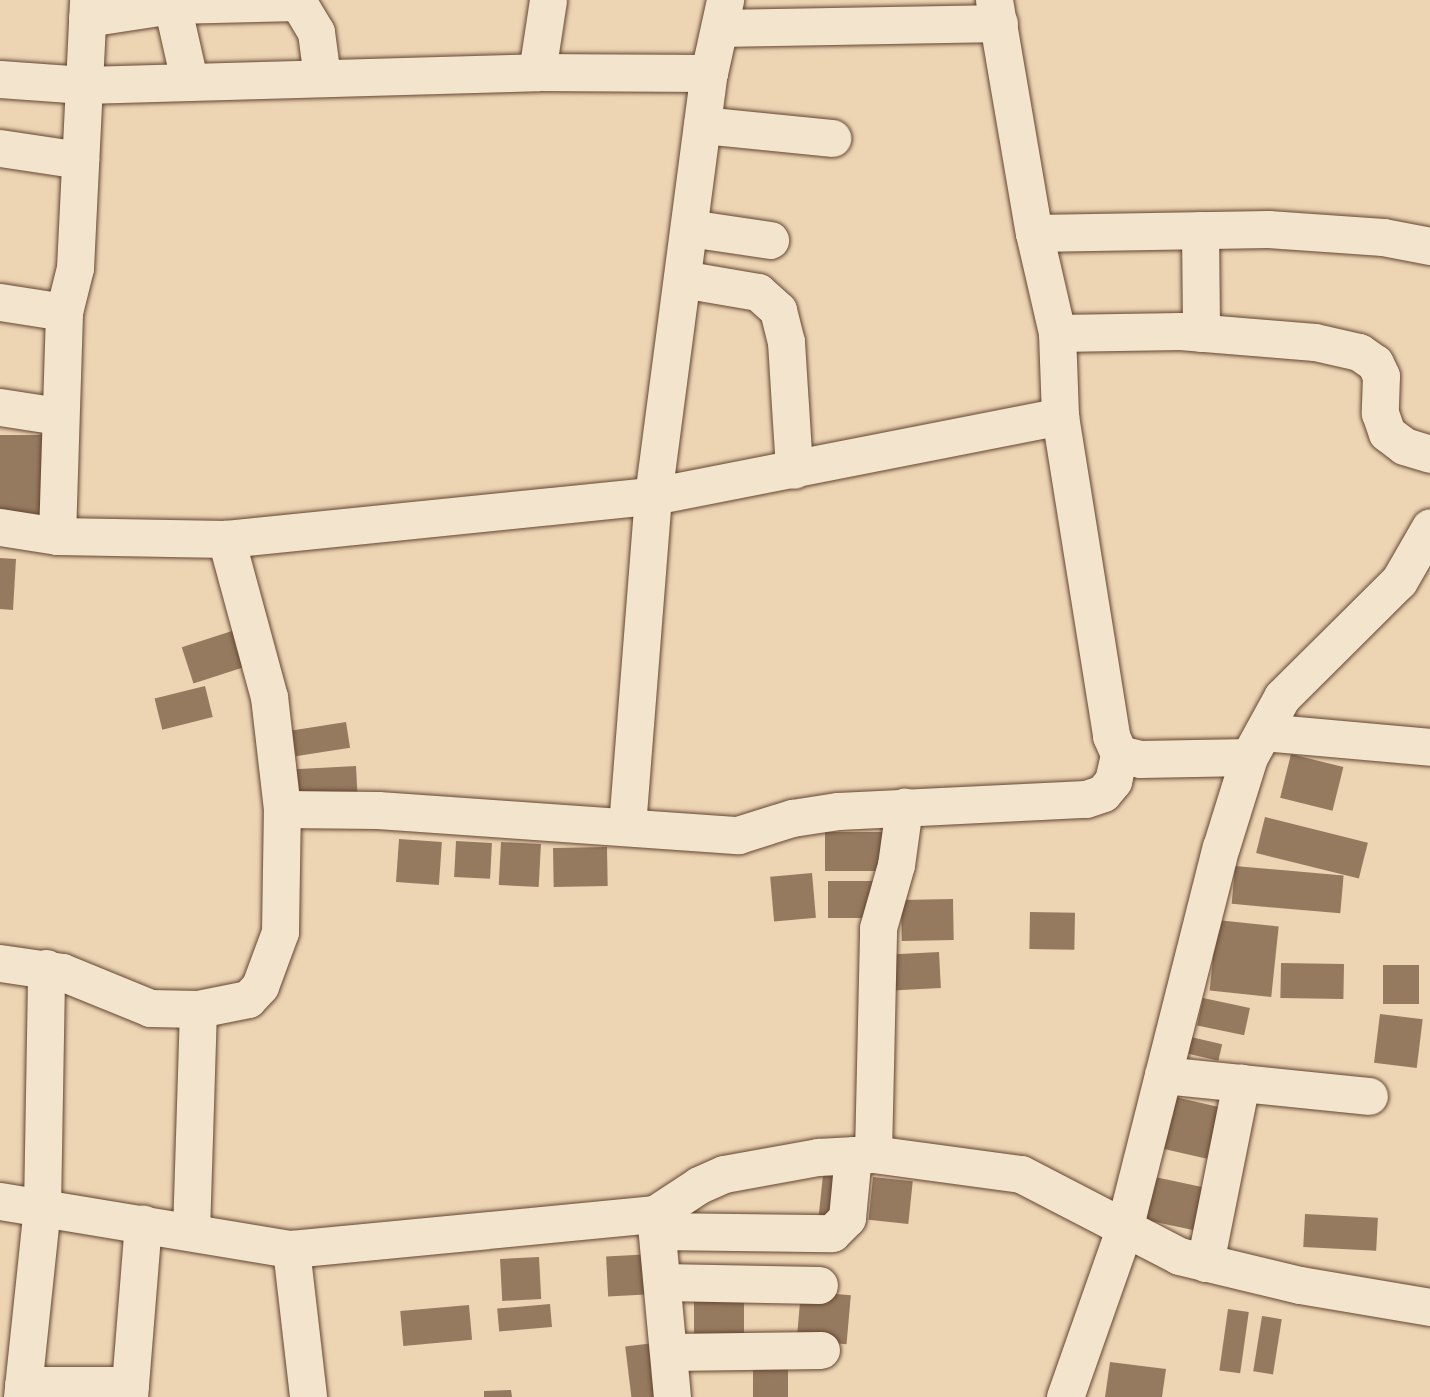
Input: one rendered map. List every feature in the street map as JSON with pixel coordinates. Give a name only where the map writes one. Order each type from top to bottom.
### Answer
[{"type":"street","points":[[537,72],[548,0]]},
{"type":"street","points":[[57,536],[58,416],[64,312],[75,268],[88,9],[172,3],[298,2],[316,32],[322,77]]},
{"type":"street","points":[[172,3],[189,80]]},
{"type":"street","points":[[282,809],[627,826],[738,835],[792,818],[904,807],[1086,799],[1103,793],[1113,781],[1119,754],[1111,736],[1060,416],[1057,333],[1034,233],[997,11],[723,14],[709,73],[653,496],[627,826]]},
{"type":"street","points":[[0,79],[83,85],[537,72],[709,73]]},
{"type":"street","points":[[702,125],[832,138]]},
{"type":"street","points":[[0,148],[80,160]]},
{"type":"street","points":[[689,228],[770,240]]},
{"type":"street","points":[[1200,230],[1201,333]]},
{"type":"street","points":[[1034,233],[1320,231],[1430,246]]},
{"type":"street","points":[[682,279],[758,292],[778,310],[786,342],[794,470]]},
{"type":"street","points":[[0,302],[64,312]]},
{"type":"street","points":[[1057,333],[1201,333],[1315,342],[1359,352],[1374,363],[1381,376],[1380,414],[1387,433],[1404,446],[1430,454]]},
{"type":"street","points":[[0,407],[58,416]]},
{"type":"street","points":[[0,527],[57,536],[226,538],[653,496],[1060,416]]},
{"type":"street","points":[[0,963],[46,968],[150,1008],[198,1009],[248,999],[272,964],[280,932],[282,809],[270,697],[226,538]]},
{"type":"street","points":[[1065,1397],[1124,1229],[1221,847],[1256,745],[1282,697],[1399,581],[1425,544]]},
{"type":"street","points":[[1119,754],[1140,759],[1256,745],[1430,747]]},
{"type":"street","points":[[0,1201],[291,1249],[656,1223],[832,1233],[847,1218],[863,1155],[878,928],[896,865],[904,807]]},
{"type":"street","points":[[46,968],[41,1208],[23,1391],[129,1391],[143,1224]]},
{"type":"street","points":[[191,1232],[198,1009]]},
{"type":"street","points":[[1163,1075],[1369,1096]]},
{"type":"street","points":[[1205,1263],[1241,1083]]},
{"type":"street","points":[[656,1223],[699,1185],[724,1174],[863,1155],[1021,1174],[1179,1255],[1300,1285],[1430,1307]]},
{"type":"street","points":[[656,1223],[672,1397]]},
{"type":"street","points":[[291,1249],[308,1397]]},
{"type":"street","points":[[662,1282],[819,1284]]},
{"type":"street","points":[[668,1352],[821,1350]]},
{"type":"building","points":[[0,435],[45,435],[45,525],[0,525]]},
{"type":"building","points":[[0,558],[16,559],[13,610],[0,609]]},
{"type":"building","points":[[235,630],[247,666],[193,683],[182,647]]},
{"type":"building","points":[[205,686],[213,717],[162,730],[155,699]]},
{"type":"building","points":[[346,722],[350,748],[296,756],[292,731]]},
{"type":"building","points":[[1291,754],[1343,767],[1333,811],[1280,798]]},
{"type":"building","points":[[356,766],[358,799],[296,802],[294,769]]},
{"type":"building","points":[[1265,817],[1368,843],[1359,879],[1256,853]]},
{"type":"building","points":[[825,832],[885,832],[885,871],[825,871]]},
{"type":"building","points":[[399,839],[442,842],[439,885],[396,882]]},
{"type":"building","points":[[456,841],[492,843],[490,879],[454,877]]},
{"type":"building","points":[[501,842],[541,844],[539,887],[499,885]]},
{"type":"building","points":[[607,847],[608,886],[554,887],[553,848]]},
{"type":"building","points":[[1235,866],[1344,875],[1340,913],[1232,904]]},
{"type":"building","points":[[812,873],[816,918],[774,921],[770,877]]},
{"type":"building","points":[[828,881],[873,881],[873,918],[828,918]]},
{"type":"building","points":[[953,899],[954,940],[902,941],[901,900]]},
{"type":"building","points":[[1030,912],[1075,913],[1074,950],[1029,949]]},
{"type":"building","points":[[1217,920],[1279,926],[1271,997],[1210,991]]},
{"type":"building","points":[[939,952],[941,988],[892,991],[890,955]]},
{"type":"building","points":[[1281,963],[1344,964],[1343,999],[1280,998]]},
{"type":"building","points":[[1383,965],[1419,965],[1419,1004],[1383,1004]]},
{"type":"building","points":[[1203,998],[1250,1008],[1244,1035],[1197,1025]]},
{"type":"building","points":[[1380,1014],[1423,1019],[1417,1068],[1374,1063]]},
{"type":"building","points":[[1191,1037],[1222,1044],[1218,1061],[1187,1054]]},
{"type":"building","points":[[1175,1097],[1219,1107],[1207,1159],[1163,1149]]},
{"type":"building","points":[[823,1175],[843,1177],[838,1222],[818,1220]]},
{"type":"building","points":[[873,1177],[913,1181],[908,1224],[869,1220]]},
{"type":"building","points":[[1155,1177],[1208,1188],[1199,1231],[1146,1220]]},
{"type":"building","points":[[1305,1214],[1378,1218],[1376,1251],[1303,1247]]},
{"type":"building","points":[[653,1254],[655,1294],[608,1296],[606,1256]]},
{"type":"building","points":[[539,1257],[541,1299],[502,1301],[500,1259]]},
{"type":"building","points":[[801,1291],[851,1295],[847,1344],[797,1340]]},
{"type":"building","points":[[694,1298],[744,1298],[744,1338],[694,1338]]},
{"type":"building","points":[[550,1304],[552,1327],[499,1332],[497,1309]]},
{"type":"building","points":[[469,1305],[472,1340],[403,1346],[400,1311]]},
{"type":"building","points":[[1228,1309],[1249,1312],[1240,1373],[1219,1370]]},
{"type":"building","points":[[1262,1316],[1282,1319],[1273,1374],[1253,1371]]},
{"type":"building","points":[[654,1343],[661,1397],[631,1397],[625,1347]]},
{"type":"building","points":[[753,1361],[788,1361],[788,1397],[753,1397]]},
{"type":"building","points":[[1110,1362],[1166,1369],[1162,1397],[1105,1397]]},
{"type":"building","points":[[511,1390],[512,1397],[484,1397],[484,1391]]}]
